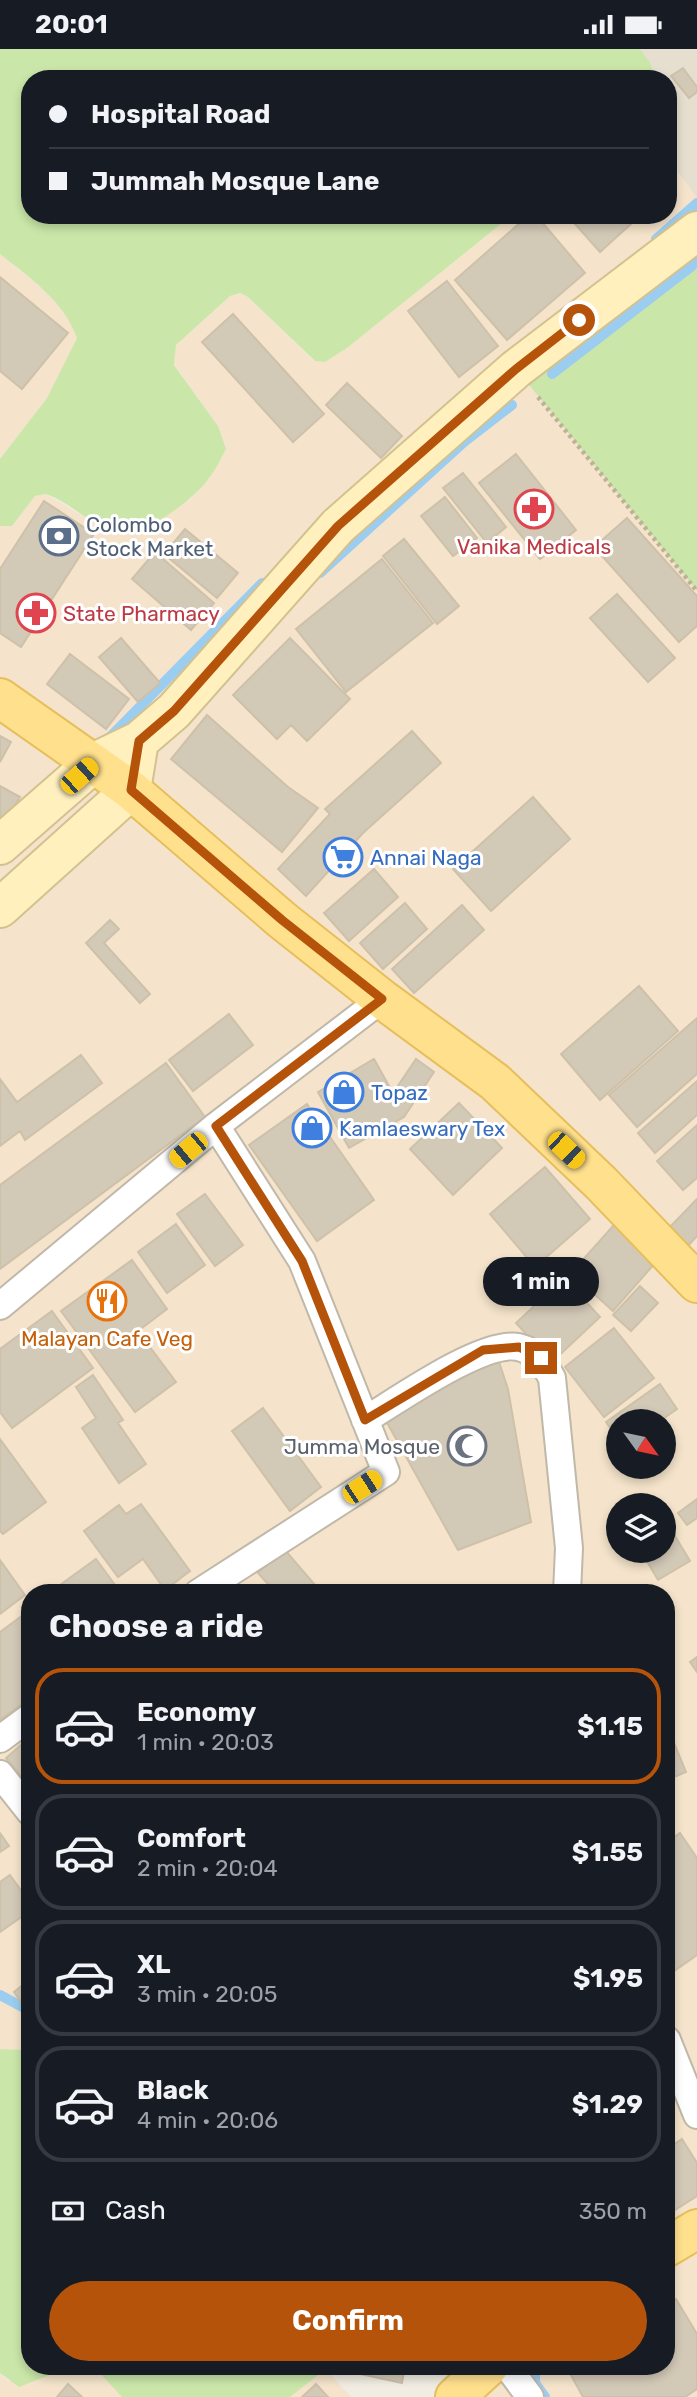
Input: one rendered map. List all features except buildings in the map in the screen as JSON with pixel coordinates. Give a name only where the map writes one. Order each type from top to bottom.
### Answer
[{"type":"main road","points":[[0,698],[95,762],[282,920],[382,999],[495,1082],[601,1183],[683,1265],[697,1283]]},
{"type":"main road","points":[[675,2242],[697,2229]]},
{"type":"main road","points":[[455,2397],[479,2375]]},
{"type":"street","points":[[0,845],[95,762],[139,741],[174,711],[338,526],[516,369],[692,235]]},
{"type":"street","points":[[0,908],[131,790],[139,741]]},
{"type":"street","points":[[0,1306],[216,1126],[382,999]]},
{"type":"street","points":[[212,1584],[386,1472],[302,1261],[216,1126]]},
{"type":"street","points":[[365,1420],[483,1350],[519,1347],[541,1358],[552,1378],[569,1548],[567,1584]]},
{"type":"street","points":[[0,1739],[21,1724]]},
{"type":"street","points":[[0,1774],[21,1801]]},
{"type":"street","points":[[675,2061],[697,2115]]},
{"type":"street","points":[[514,2375],[530,2397]]},
{"type":"path","points":[[516,369],[697,591]]},
{"type":"shaded area","points":[[640,49],[697,49],[697,198],[677,172],[677,70],[653,70]]},
{"type":"shaded area","points":[[677,172],[697,198],[697,231],[516,369],[697,591],[697,2397],[455,2397],[479,2375],[675,2375],[675,1584],[21,1584],[21,2050],[0,2049],[0,526],[12,526],[35,496],[46,494],[112,533],[146,527],[189,500],[210,478],[218,426],[174,364],[176,345],[230,296],[240,293],[248,297],[314,361],[325,362],[347,348],[501,224],[677,224]]},
{"type":"shaded area","points":[[0,254],[48,293],[70,320],[77,338],[47,398],[0,459]]},
{"type":"shaded area","points":[[0,2373],[8,2381],[41,2375],[101,2375],[122,2397],[0,2397]]},
{"type":"shaded area","points":[[318,2375],[331,2375],[351,2397],[290,2397]]},
{"type":"green space","points":[[0,49],[640,49],[653,70],[21,70],[21,224],[501,224],[347,348],[325,362],[315,361],[248,297],[240,293],[230,296],[176,345],[174,365],[218,426],[226,449],[203,486],[165,517],[136,531],[122,534],[111,532],[46,494],[35,496],[12,526],[0,526],[0,459],[47,398],[77,338],[55,301],[0,254]]},
{"type":"green space","points":[[697,231],[697,591],[516,369]]},
{"type":"green space","points":[[0,2049],[21,2050],[21,2375],[49,2375],[19,2387],[0,2373]]},
{"type":"green space","points":[[101,2375],[318,2375],[290,2397],[122,2397]]},
{"type":"waterway","points":[[677,221],[697,203]]},
{"type":"waterway","points":[[656,239],[673,224]]},
{"type":"waterway","points":[[552,374],[692,266],[697,254]]},
{"type":"waterway","points":[[320,573],[464,442],[512,405]]},
{"type":"waterway","points":[[108,739],[262,583]]},
{"type":"waterway","points":[[0,1995],[21,2006]]},
{"type":"waterway","points":[[535,2375],[535,2383],[545,2397]]},
{"type":"place","name":"Vanika Medicals","points":[[534,509]]},
{"type":"place","name":"Colombo Stock Market","points":[[59,536]]},
{"type":"place","name":"State Pharmacy","points":[[36,613]]},
{"type":"place","name":"Annai Naga","points":[[343,857]]},
{"type":"place","name":"Topaz","points":[[344,1092]]},
{"type":"place","name":"Kamlaeswary Tex","points":[[312,1128]]},
{"type":"place","name":"Malayan Cafe Veg","points":[[107,1301]]},
{"type":"place","name":"Jumma Mosque","points":[[467,1446]]},
{"type":"route","points":[[541,1358],[519,1347],[483,1350],[365,1420],[302,1261],[216,1126],[382,999],[282,920],[131,790],[139,741],[174,711],[338,526],[516,369],[579,320]]}]
